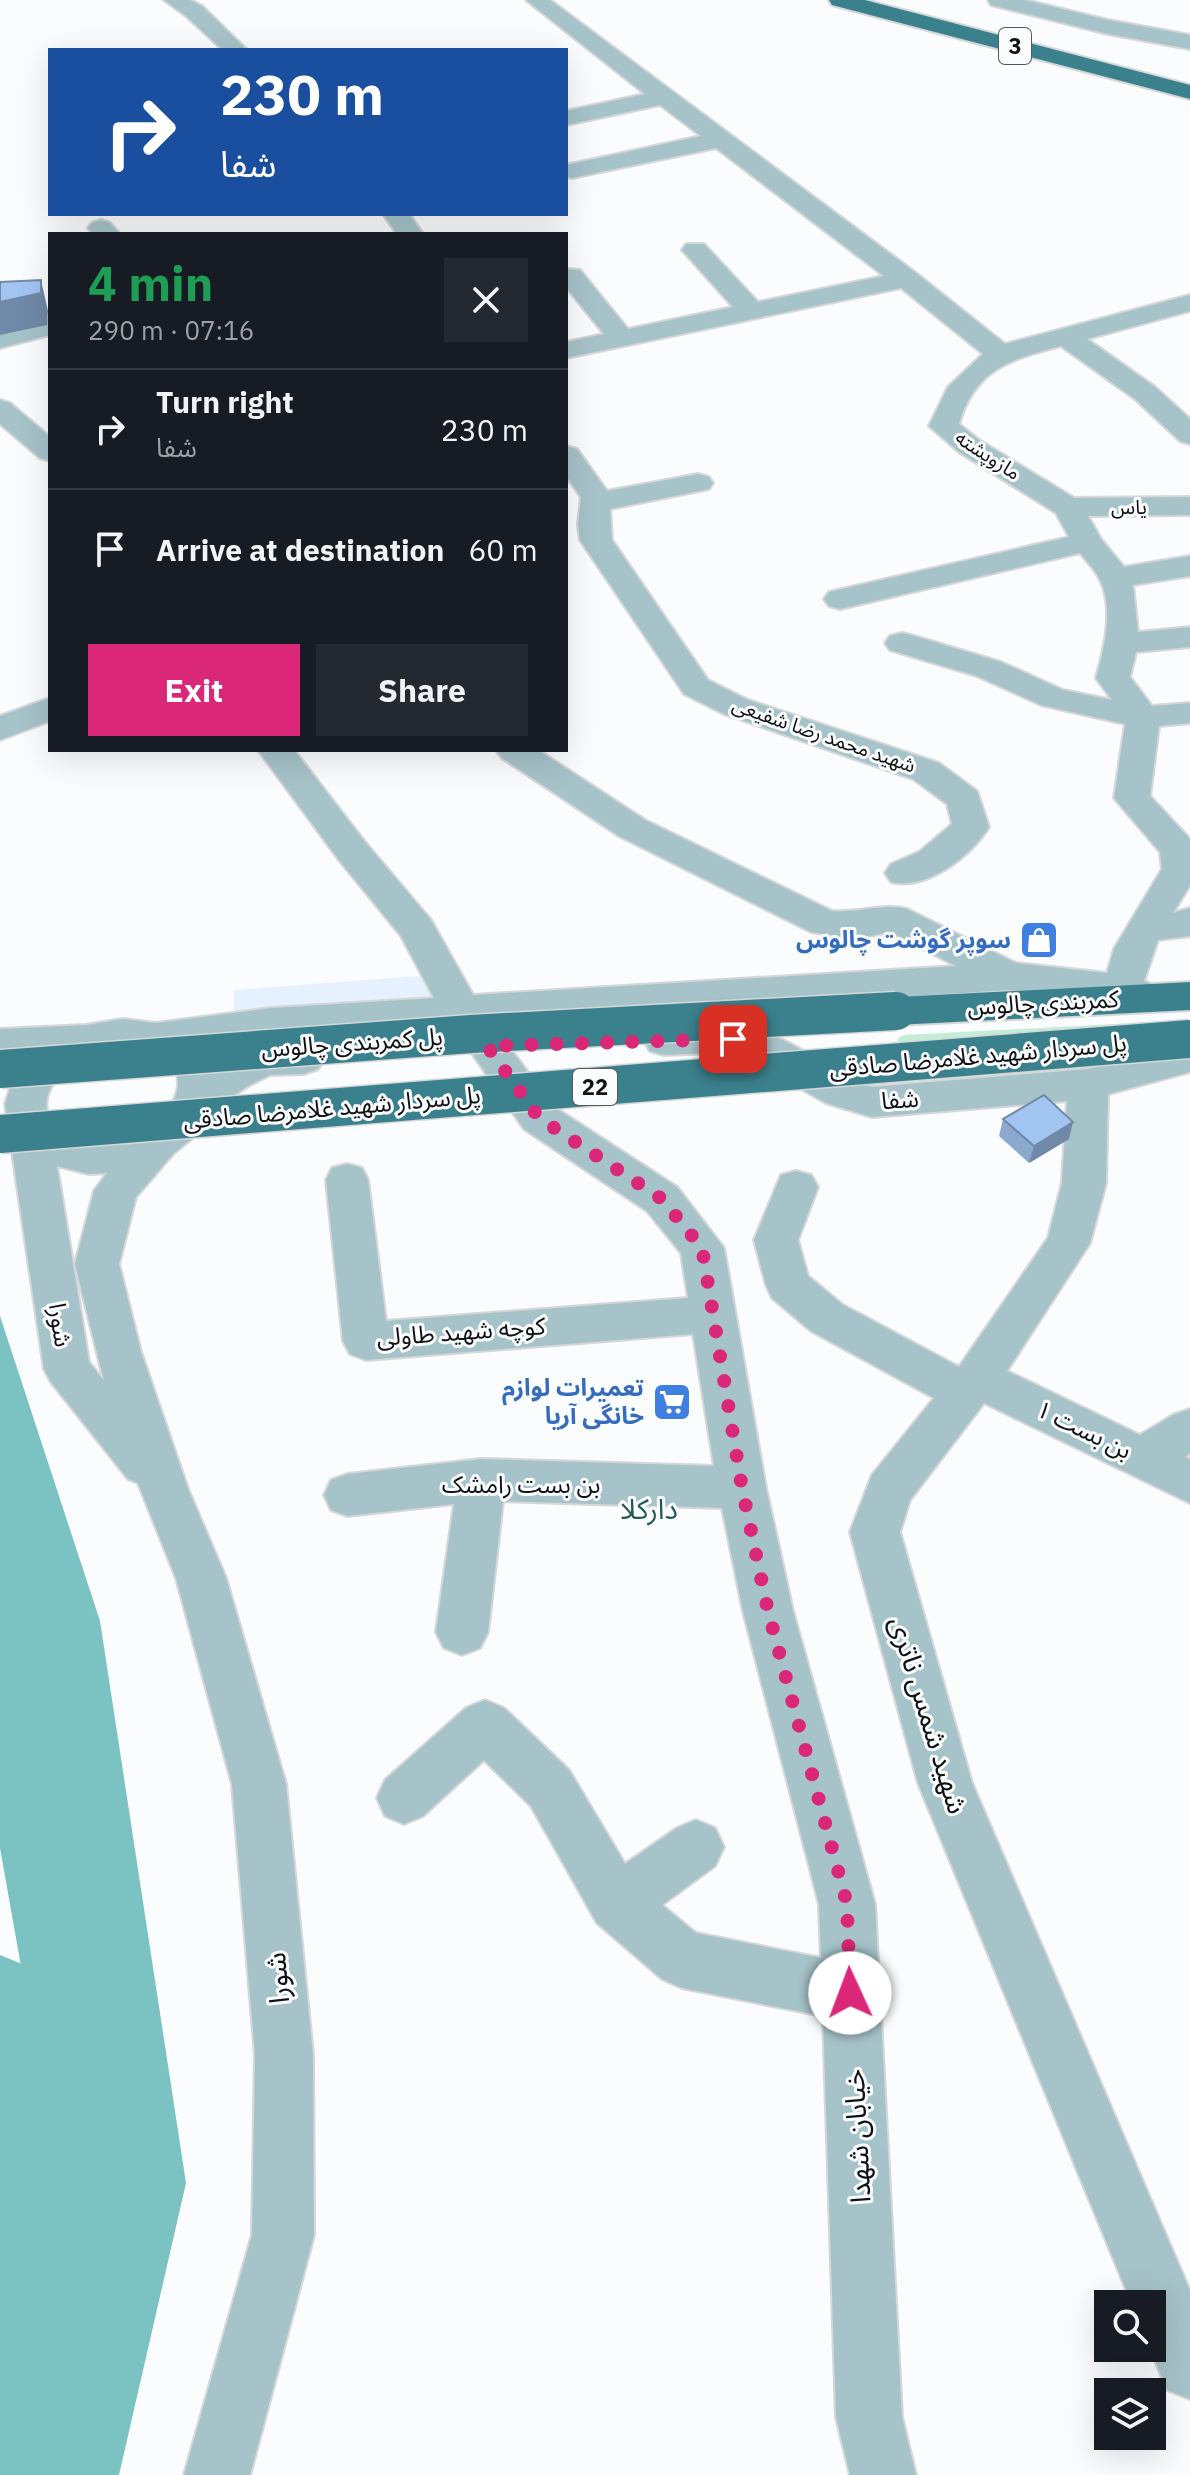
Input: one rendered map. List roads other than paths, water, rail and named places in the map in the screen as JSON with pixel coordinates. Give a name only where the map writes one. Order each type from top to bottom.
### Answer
[{"type":"highway","name":"3","points":[[840,0],[1190,92]]},
{"type":"highway","name":"3","points":[[885,0],[1190,79]]},
{"type":"highway","name":"کمربندی چالوس","points":[[896,1011],[1134,993],[1190,996]]},
{"type":"highway","name":"پل کمربندی چالوس","points":[[0,1069],[471,1034],[896,1011]]},
{"type":"highway","name":"پل سردار شهید غلامرضا صادقی","points":[[15,1131],[1190,1039]]},
{"type":"street","points":[[175,0],[194,11],[234,48]]},
{"type":"street","points":[[537,0],[718,140],[907,279],[1000,354],[1190,303]]},
{"type":"street","points":[[999,0],[1108,27],[1190,42]]},
{"type":"street","points":[[1063,0],[1108,27]]},
{"type":"street","points":[[580,63],[609,57]]},
{"type":"street","points":[[568,118],[664,97]]},
{"type":"street","points":[[572,171],[718,140]]},
{"type":"street","points":[[695,250],[753,313]]},
{"type":"street","points":[[571,276],[623,340]]},
{"type":"street","points":[[568,350],[907,279]]},
{"type":"street","points":[[0,340],[48,328]]},
{"type":"street","points":[[1068,338],[1145,393],[1190,435]]},
{"type":"street","name":"مازوپشته","points":[[1000,354],[971,375],[949,405],[944,426],[969,446],[1068,507],[1087,542],[1116,578]]},
{"type":"street","points":[[0,409],[48,450]]},
{"type":"street","name":"شهید محمد رضا شفیعی","points":[[568,458],[596,497],[593,525],[596,540],[696,687],[736,707],[926,771],[964,799],[971,827],[932,861],[904,873]]},
{"type":"street","points":[[595,503],[698,483]]},
{"type":"street","name":"یاس","points":[[1068,507],[1190,506]]},
{"type":"street","points":[[840,599],[1087,542]]},
{"type":"street","points":[[0,1043],[87,1039],[123,1033],[268,1042],[473,1028],[1010,976],[1134,993],[1133,949],[1181,869],[1178,849],[1132,798],[1143,717],[1113,678],[1122,644],[1122,609],[1116,578],[1190,566]]},
{"type":"street","points":[[1122,644],[1190,637]]},
{"type":"street","points":[[902,643],[989,669],[1053,698],[1143,717],[1190,713]]},
{"type":"street","points":[[0,729],[48,709]]},
{"type":"street","name":"خیابان شهدا","points":[[278,752],[417,929],[473,1028],[539,1118],[662,1199],[702,1248],[742,1488],[768,1611],[847,1904],[869,2417],[883,2475]]},
{"type":"street","points":[[517,752],[632,828],[825,923],[856,926],[894,918],[1010,976]]},
{"type":"street","points":[[1144,928],[1181,926],[1190,921]]},
{"type":"street","name":"شفا","points":[[473,1028],[733,1039],[757,1045],[777,1055],[830,1089],[852,1099],[872,1102],[1088,1084],[1190,1057]]},
{"type":"street","points":[[157,1037],[183,1051],[198,1073],[198,1099]]},
{"type":"street","points":[[87,1039],[56,1054],[33,1077],[15,1131],[83,1159],[120,1158],[156,1146],[183,1125],[198,1099],[233,1075],[268,1042]]},
{"type":"street","name":"شهید شمس ناتری","points":[[1088,1084],[1084,1183],[1068,1243],[972,1385],[889,1490],[875,1532],[945,1783],[1190,2367]]},
{"type":"street","name":"شورا","points":[[15,1131],[67,1369],[164,1489]]},
{"type":"street","name":"شورا","points":[[156,1146],[116,1191],[97,1264],[118,1352],[164,1489],[201,1578],[259,1784],[284,2055],[283,2235],[217,2475]]},
{"type":"street","name":"کوچه شهید طاولی","points":[[347,1180],[366,1341],[715,1314]]},
{"type":"street","name":"بن بست ۱","points":[[796,1187],[776,1240],[788,1285],[827,1318],[1190,1482]]},
{"type":"street","points":[[1142,1458],[1190,1429]]},
{"type":"street","points":[[462,1632],[481,1480]]},
{"type":"street","name":"بن بست رامشک","points":[[348,1495],[481,1480],[742,1488]]},
{"type":"street","points":[[404,1798],[485,1725],[550,1788],[617,1903],[682,1959],[850,1993]]},
{"type":"street","points":[[617,1903],[696,1847]]},
{"type":"water","points":[[0,1316],[100,1621],[186,2183],[119,2475],[0,2475],[0,2219],[40,2073],[0,1848]]},
{"type":"waterway","points":[[0,1993],[29,2160],[0,2291]]},
{"type":"place","name":"سوپر گوشت چالوس","points":[[1039,940]]},
{"type":"place","name":"تعمیرات لوازم خانگی آریا","points":[[672,1402]]},
{"type":"district","name":"دارکلا","points":[[649,1509]]}]
